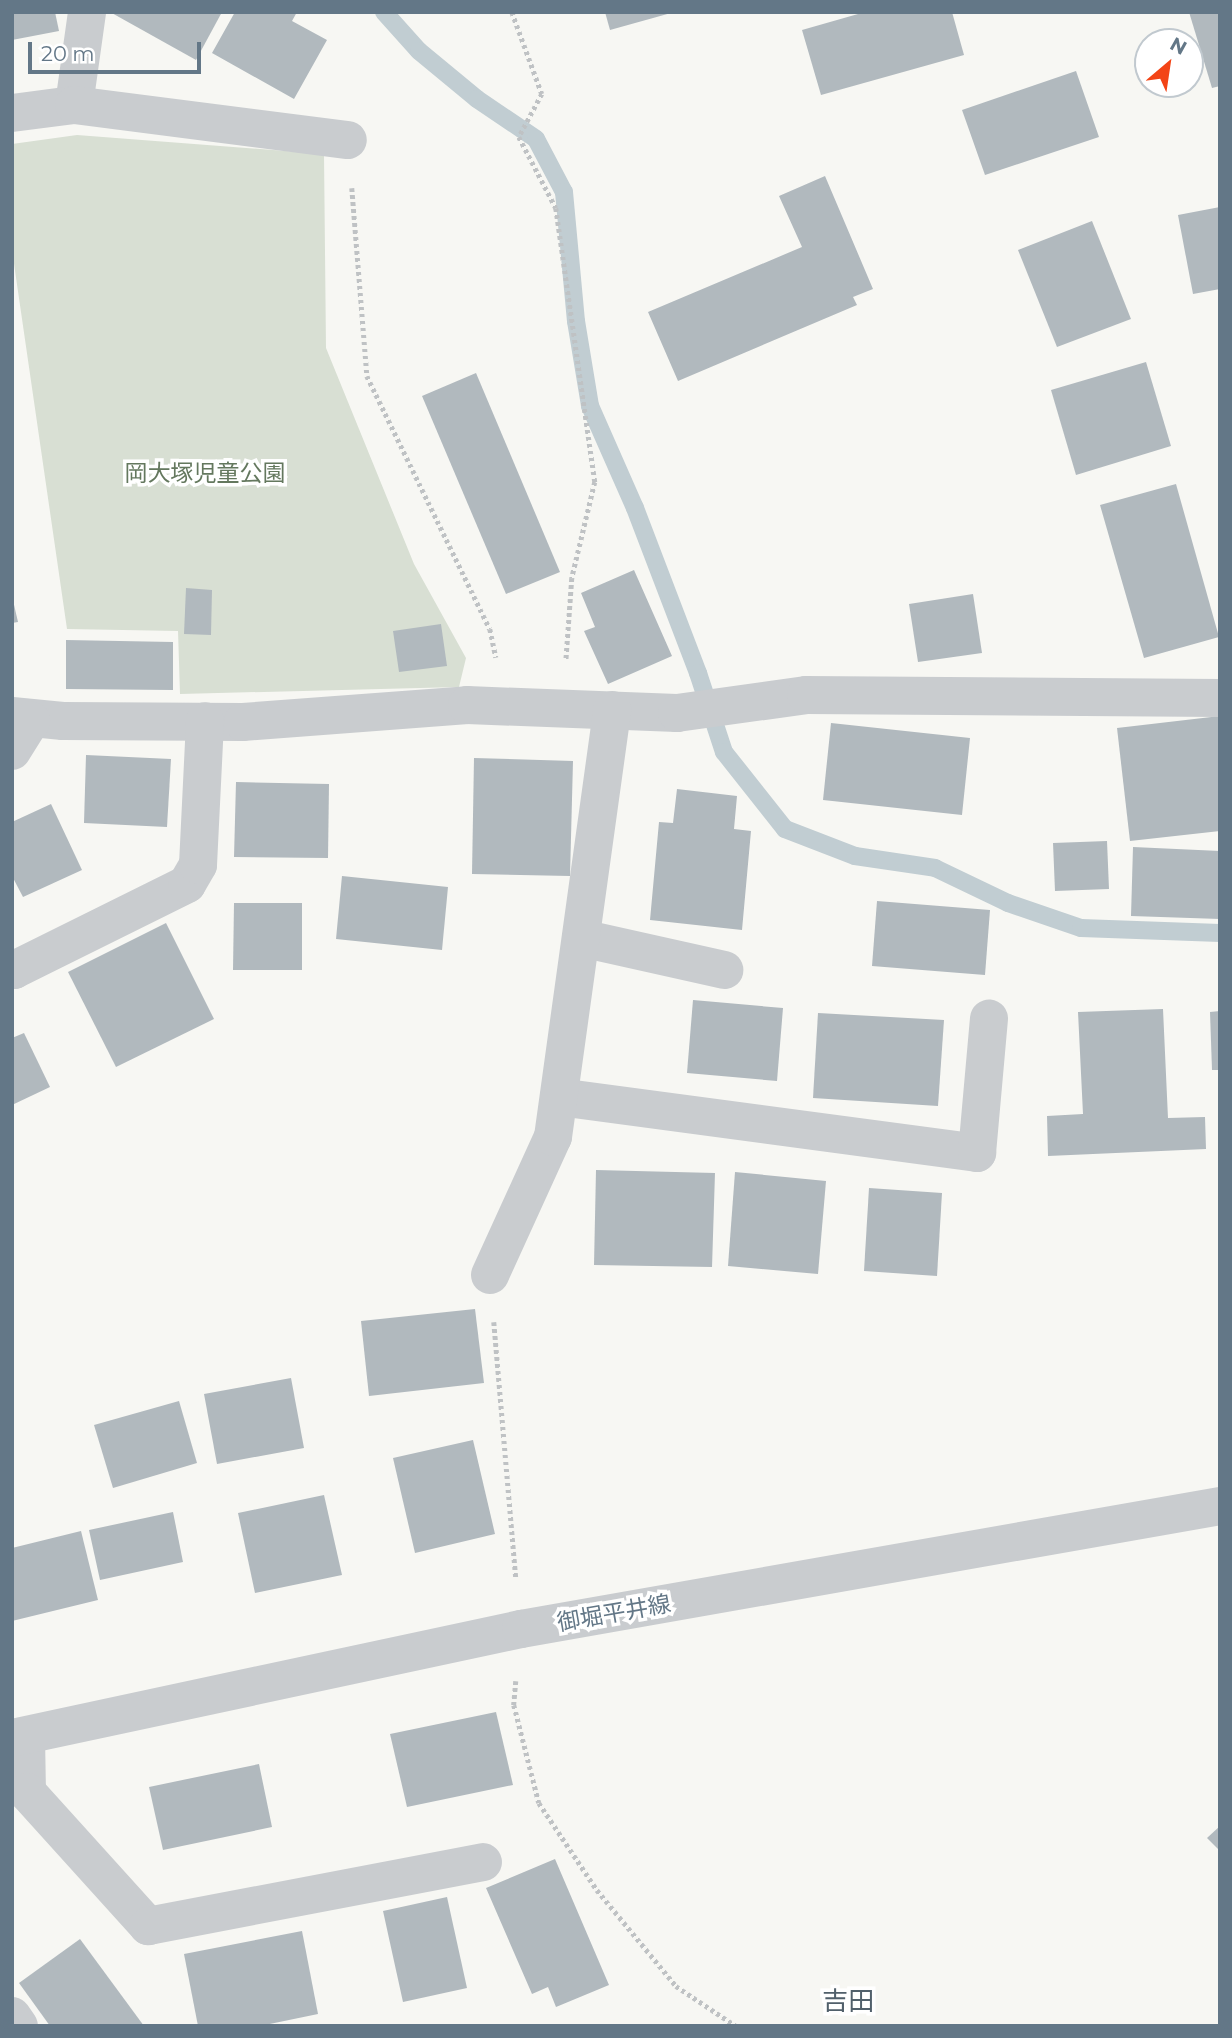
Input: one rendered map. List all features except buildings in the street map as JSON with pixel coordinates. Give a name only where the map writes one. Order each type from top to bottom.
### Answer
[{"type":"street","points":[[74,105],[87,12]]},
{"type":"street","points":[[12,113],[74,105],[348,140]]},
{"type":"street","points":[[19,729],[205,721],[243,722],[467,705],[677,713],[806,695],[1220,698]]},
{"type":"street","points":[[490,1275],[553,1137],[612,710]]},
{"type":"street","points":[[12,968],[14,970],[187,884],[198,865],[205,721]]},
{"type":"street","points":[[581,938],[724,970]]},
{"type":"street","points":[[559,1097],[977,1153],[989,1019]]},
{"type":"street","name":"御堀平井線","points":[[19,1737],[521,1629],[1220,1506]]},
{"type":"street","points":[[19,1737],[27,1792],[148,1926],[483,1862]]},
{"type":"street","points":[[12,2016],[19,2026]]},
{"type":"path","points":[[512,12],[542,94],[519,137],[556,208],[595,482],[572,579],[566,634],[566,709]]},
{"type":"path","points":[[348,140],[367,376],[490,629],[506,706]]},
{"type":"green space","name":"岡大塚児童公園","points":[[77,135],[324,154],[326,348],[414,564],[466,658],[459,687],[180,694],[178,631],[67,629],[12,250],[12,144]]},
{"type":"waterway","points":[[384,12],[419,51],[477,99],[536,139],[564,192],[576,321],[590,406],[635,508],[698,673],[724,752],[785,829],[855,856],[935,868],[1008,903],[1081,928],[1220,933]]},
{"type":"district","name":"吉田","points":[[848,2002]]}]
